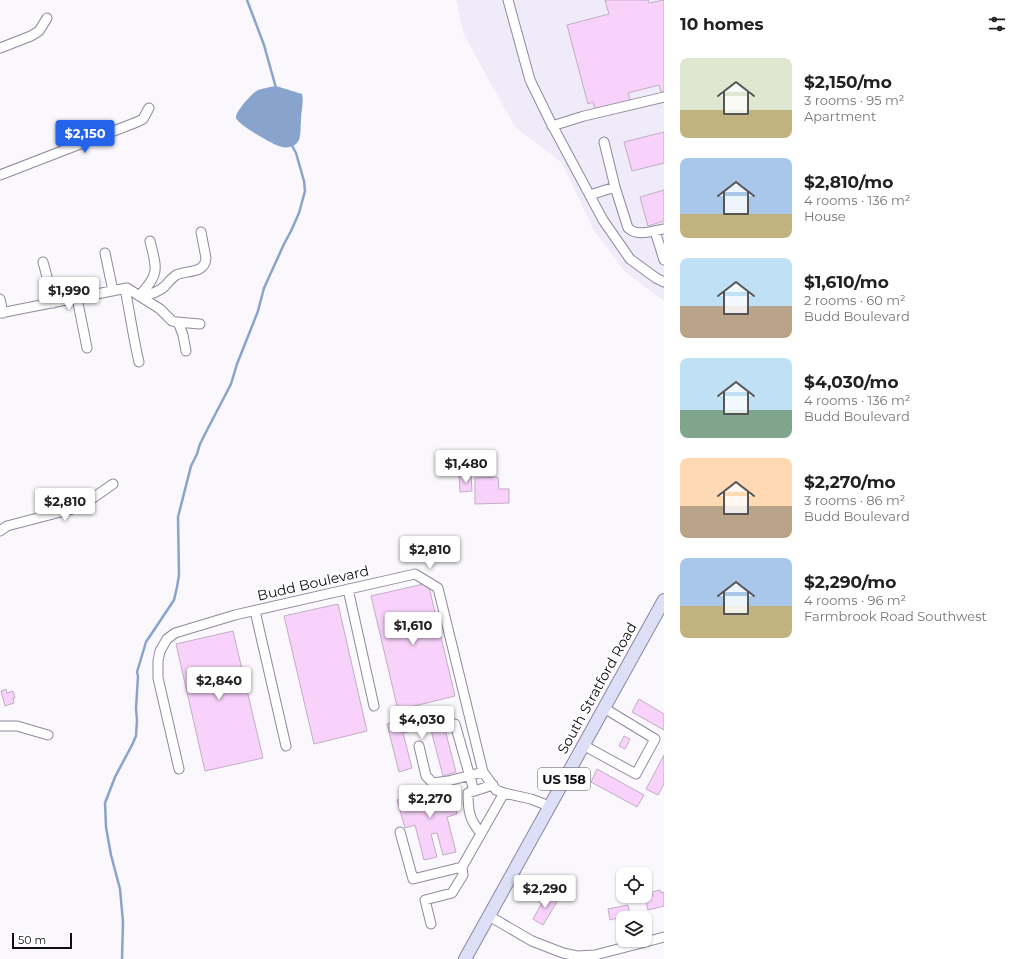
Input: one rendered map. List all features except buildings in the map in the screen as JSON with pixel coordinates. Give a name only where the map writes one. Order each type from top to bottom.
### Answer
[{"type":"main road","name":"South Stratford Road","points":[[465,959],[583,745],[663,606]]},
{"type":"street","points":[[508,0],[530,80],[552,126],[603,220],[630,259],[664,282]]},
{"type":"street","points":[[0,48],[39,32],[47,18]]},
{"type":"street","points":[[552,126],[584,116],[664,98]]},
{"type":"street","points":[[0,175],[137,122],[143,119],[149,108]]},
{"type":"street","points":[[604,142],[615,187],[628,228],[632,232],[638,234],[660,230],[664,260]]},
{"type":"street","points":[[590,195],[615,187]]},
{"type":"street","points":[[139,296],[160,291],[175,276],[195,271],[202,267],[206,261],[206,258],[201,232]]},
{"type":"street","points":[[139,296],[151,283],[156,270],[150,241]]},
{"type":"street","points":[[105,252],[113,291]]},
{"type":"street","points":[[43,262],[54,303]]},
{"type":"street","points":[[0,299],[2,313],[127,288],[160,309],[172,321],[200,324]]},
{"type":"street","points":[[125,289],[139,362]]},
{"type":"street","points":[[77,298],[87,348]]},
{"type":"street","points":[[178,322],[183,335],[186,351]]},
{"type":"street","points":[[0,531],[7,526],[80,507],[113,484]]},
{"type":"street","name":"Budd Boulevard","points":[[179,769],[158,678],[158,661],[160,651],[167,639],[175,633],[255,611],[415,574],[438,588],[483,772],[496,790],[504,794],[531,799],[549,806]]},
{"type":"street","points":[[348,589],[374,706]]},
{"type":"street","points":[[255,611],[286,746]]},
{"type":"street","points":[[583,745],[636,774],[655,739],[604,708]]},
{"type":"street","points":[[455,724],[474,791]]},
{"type":"street","points":[[0,726],[17,726],[48,735]]},
{"type":"street","points":[[419,746],[426,776],[433,783],[483,772]]},
{"type":"street","points":[[481,833],[472,824],[468,804],[468,793],[493,785]]},
{"type":"street","points":[[431,924],[425,900],[452,893],[463,875],[462,867],[504,794]]},
{"type":"street","points":[[400,832],[413,879],[462,867]]},
{"type":"street","points":[[489,916],[532,942],[563,953],[577,956],[595,955],[664,937]]},
{"type":"shaded area","points":[[456,0],[664,0],[664,301],[625,272],[593,229],[562,163],[515,127],[464,35]]},
{"type":"water","points":[[276,86],[302,94],[303,97],[300,136],[296,144],[289,147],[278,146],[265,139],[249,130],[236,118],[236,115],[241,107],[255,92],[260,89]]},
{"type":"waterway","points":[[247,0],[264,45],[276,88]]},
{"type":"waterway","points":[[122,959],[123,922],[120,889],[111,855],[106,827],[105,803],[115,777],[136,736],[137,672],[146,642],[174,600],[179,575],[178,517],[191,466],[200,444],[231,384],[237,364],[258,311],[264,288],[299,213],[305,191],[304,181],[296,153],[291,144]]}]
